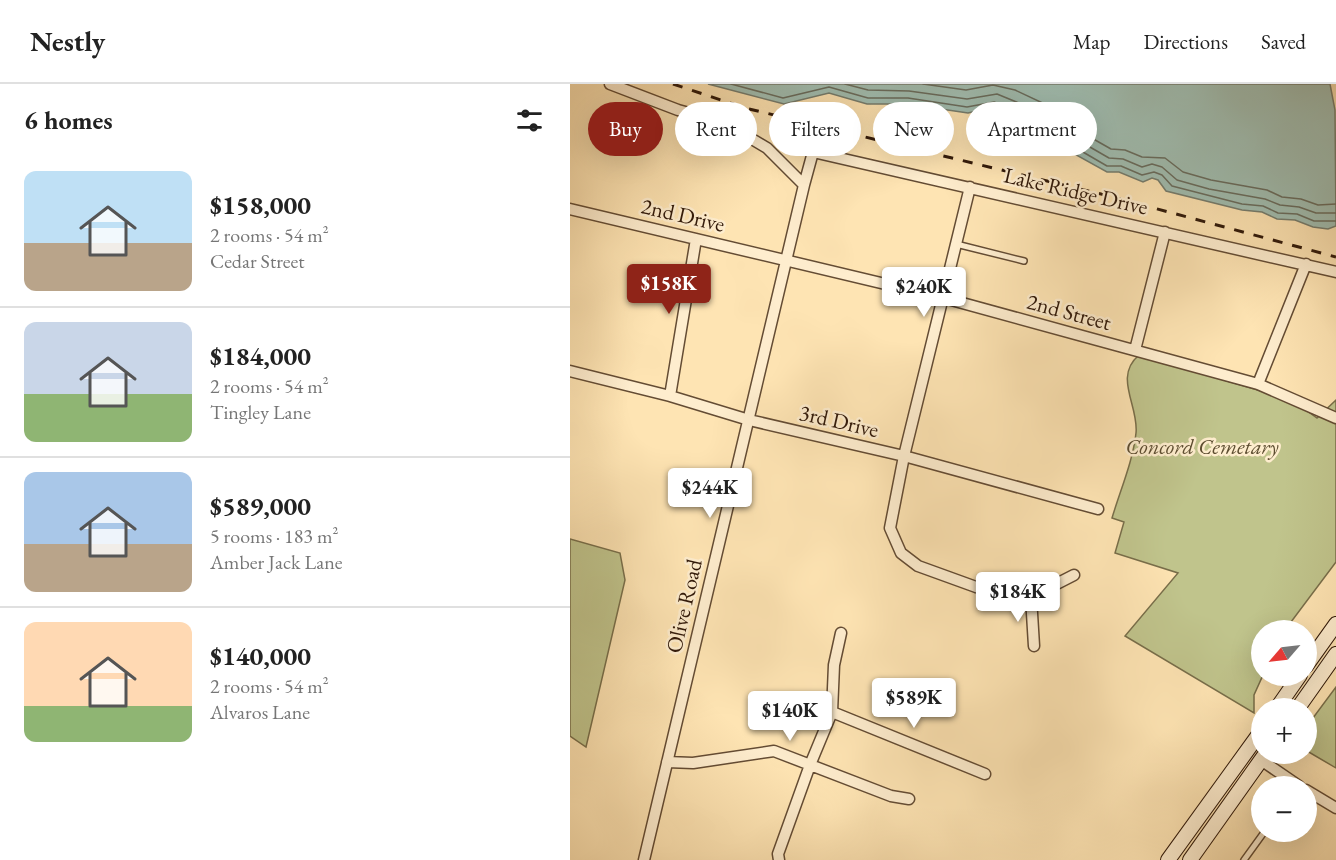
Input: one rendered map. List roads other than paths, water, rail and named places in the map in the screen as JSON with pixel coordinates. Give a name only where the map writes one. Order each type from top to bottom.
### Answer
[{"type":"main road","points":[[1317,651],[1336,624]]},
{"type":"main road","points":[[1305,698],[1336,654]]},
{"type":"main road","points":[[1168,860],[1251,745]]},
{"type":"main road","points":[[1247,750],[1251,752]]},
{"type":"main road","points":[[1190,860],[1258,764]]},
{"type":"street","points":[[610,84],[678,110],[725,123],[766,148],[804,185]]},
{"type":"street","name":"Lake Ridge Drive","points":[[804,185],[813,152],[1306,264],[1336,273]]},
{"type":"street","name":"Olive Road","points":[[644,860],[804,185]]},
{"type":"street","points":[[970,187],[904,456],[890,528],[902,552],[918,566],[976,587],[1031,597],[1074,575]]},
{"type":"street","name":"2nd Drive","points":[[570,208],[787,260]]},
{"type":"street","points":[[1135,350],[1165,232]]},
{"type":"street","points":[[670,396],[696,239]]},
{"type":"street","name":"2nd Street","points":[[787,260],[944,298],[1258,384],[1336,418]]},
{"type":"street","points":[[1258,384],[1306,264]]},
{"type":"street","name":"3rd Drive","points":[[570,371],[670,396],[749,420],[904,456],[1098,509]]},
{"type":"street","points":[[1031,597],[1034,646]]},
{"type":"street","points":[[779,860],[778,854],[832,712],[834,665],[841,633]]},
{"type":"street","points":[[832,712],[985,774]]},
{"type":"street","points":[[667,762],[693,763],[774,751],[891,796],[909,799]]},
{"type":"street","points":[[1272,764],[1287,776]]},
{"type":"street","points":[[1317,797],[1336,808]]},
{"type":"lane","points":[[956,244],[1024,261]]},
{"type":"lane","points":[[1244,860],[1257,842]]},
{"type":"water","points":[[708,84],[1330,84],[1335,110],[1336,226],[1328,229],[1313,227],[1295,220],[1277,219],[1262,212],[1242,210],[1166,191],[1158,180],[1152,178],[1143,182],[1119,172],[1107,172],[1078,156],[1097,156],[1097,102],[966,102],[966,113],[954,111],[954,102],[873,102],[873,104],[867,104],[829,93],[792,102],[776,102]]},
{"type":"railway","points":[[673,84],[745,108],[1109,196],[1336,257]]},
{"type":"park label","name":"Concord Cemetary","points":[[1202,446]]}]
